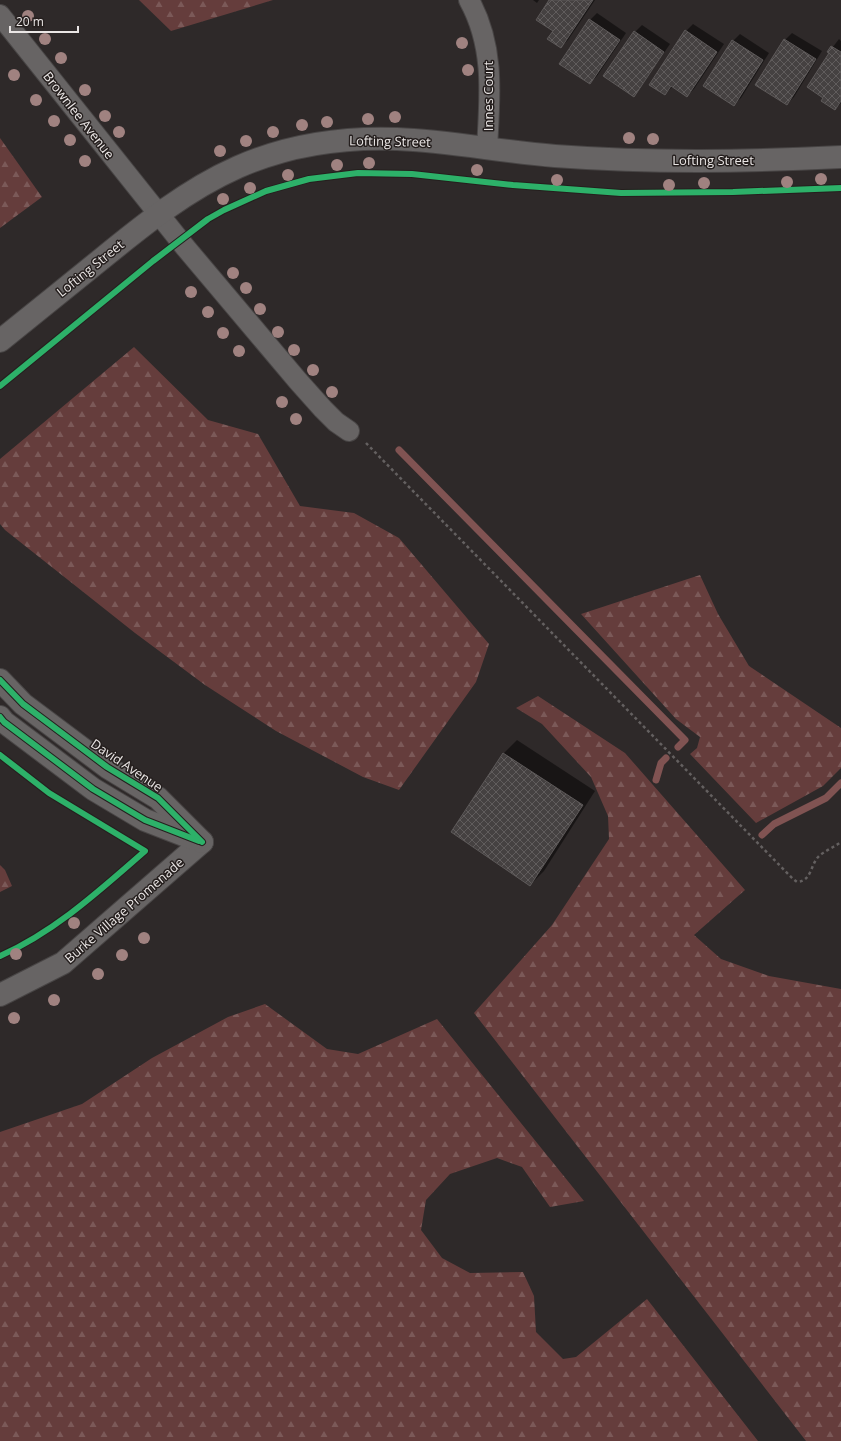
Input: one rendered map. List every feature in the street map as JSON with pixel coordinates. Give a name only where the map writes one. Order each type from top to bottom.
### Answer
[{"type":"street","name":"Innes Court","points":[[469,0],[482,32],[489,59],[490,89],[487,148]]},
{"type":"street","name":"Brownlee Avenue","points":[[0,14],[158,214],[298,381],[322,409],[336,422],[350,431]]},
{"type":"street","name":"Lofting Street","points":[[0,341],[158,214],[198,187],[238,167],[275,153],[315,143],[356,139],[398,139],[554,156],[652,160],[733,160],[841,157]]},
{"type":"street","name":"David Avenue","points":[[0,680],[23,704],[107,767],[158,798],[202,842]]},
{"type":"street","points":[[0,717],[4,722],[93,789],[145,820],[202,842]]},
{"type":"street","name":"Burke Village Promenade","points":[[0,995],[63,963],[202,842]]},
{"type":"path","points":[[371,447],[793,879],[797,882],[804,881],[818,857],[841,842]]},
{"type":"green space","points":[[139,0],[273,0],[171,31]]},
{"type":"green space","points":[[0,138],[42,197],[0,228]]},
{"type":"green space","points":[[134,347],[208,420],[258,434],[300,506],[354,513],[399,538],[489,644],[476,682],[399,790],[363,777],[276,731],[205,685],[135,633],[5,530],[0,524],[0,459]]},
{"type":"green space","points":[[700,575],[718,614],[749,666],[841,728],[841,768],[823,786],[756,823],[690,754],[697,748],[700,737],[676,719],[581,614]]},
{"type":"green space","points":[[538,696],[625,753],[745,890],[694,935],[721,959],[769,976],[841,989],[841,1441],[806,1441],[474,1013],[552,925],[609,839],[608,816],[591,777],[542,724],[516,708]]},
{"type":"green space","points":[[0,865],[5,870],[12,886],[0,892]]},
{"type":"green space","points":[[265,1004],[327,1049],[358,1054],[437,1019],[584,1201],[550,1207],[522,1167],[497,1158],[450,1174],[426,1200],[421,1230],[442,1258],[470,1273],[523,1272],[534,1296],[536,1332],[563,1359],[576,1357],[647,1299],[758,1441],[0,1441],[0,1132],[82,1104],[152,1058],[228,1017]]},
{"type":"building","points":[[549,0],[593,0],[561,48],[547,39],[553,31],[536,20]]},
{"type":"building","points":[[589,19],[620,40],[590,84],[559,64]]},
{"type":"building","points":[[685,30],[717,52],[687,97],[671,86],[665,95],[649,85]]},
{"type":"building","points":[[634,31],[664,52],[634,97],[603,76]]},
{"type":"building","points":[[784,39],[816,59],[787,105],[755,85]]},
{"type":"building","points":[[732,40],[763,60],[734,106],[703,86]]},
{"type":"building","points":[[831,46],[841,52],[841,101],[835,110],[821,101],[823,98],[807,87],[829,53],[827,52]]},
{"type":"building","points":[[503,753],[583,805],[530,886],[451,832]]},
{"type":"waterway","points":[[399,450],[685,740],[678,747]]},
{"type":"waterway","points":[[656,780],[661,763],[666,758]]},
{"type":"waterway","points":[[762,835],[774,824],[826,798],[841,783]]},
{"type":"cycle path","points":[[0,386],[153,261],[208,219],[266,191],[309,179],[358,173],[412,174],[513,185],[621,193],[733,192],[841,188]]},
{"type":"cycle path","points":[[0,680],[23,704],[107,767],[158,798],[202,842]]},
{"type":"cycle path","points":[[0,717],[4,722],[93,789],[145,820],[199,841]]},
{"type":"cycle path","points":[[0,755],[49,793],[145,851],[77,909],[40,935],[0,956]]}]
